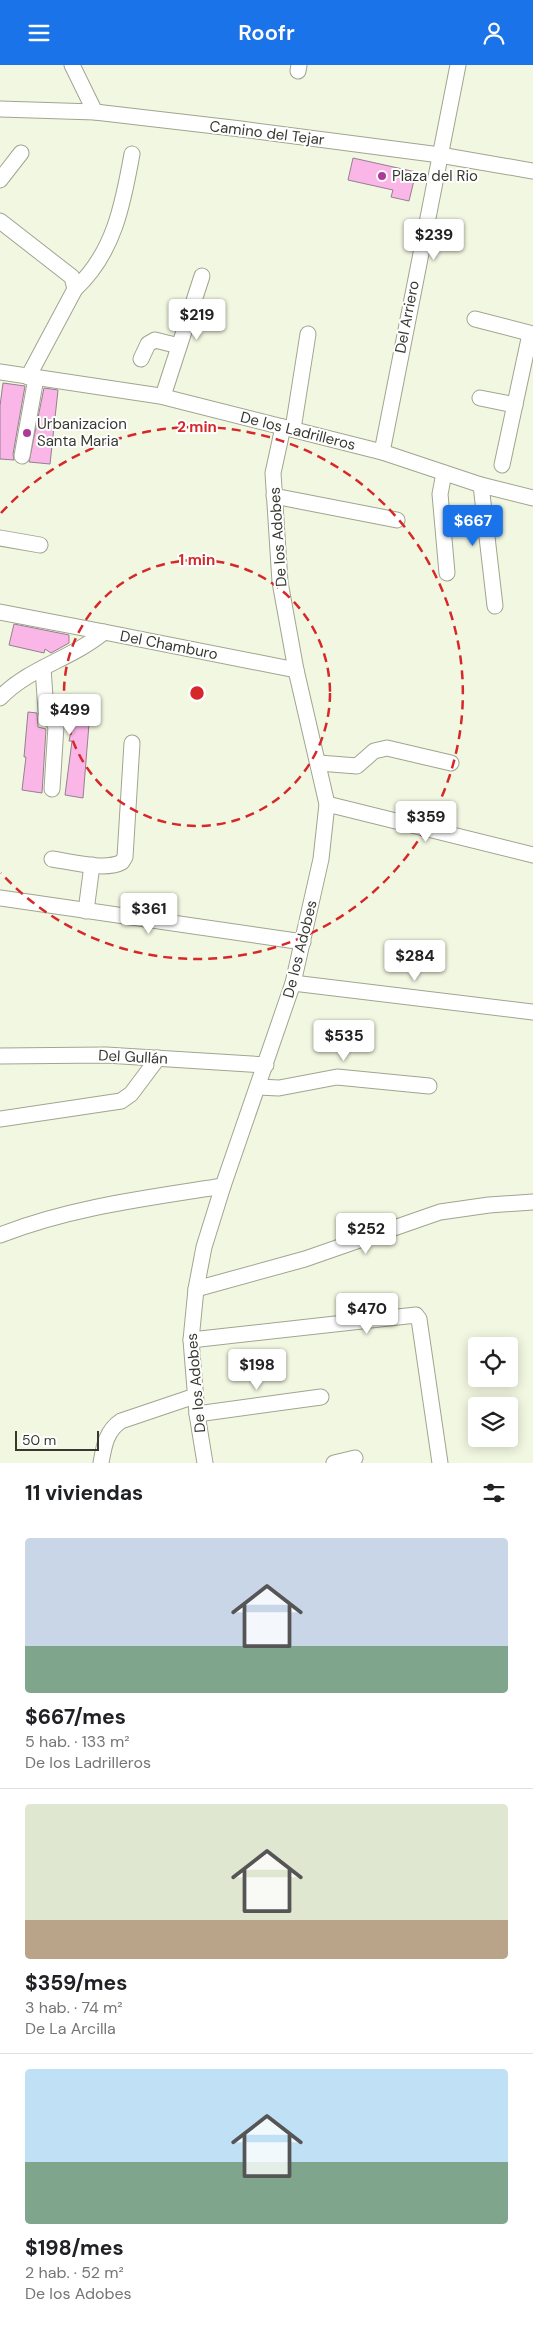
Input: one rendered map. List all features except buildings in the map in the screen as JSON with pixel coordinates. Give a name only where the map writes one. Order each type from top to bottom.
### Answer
[{"type":"street","points":[[72,65],[95,112]]},
{"type":"street","name":"Del Arriero","points":[[382,453],[458,65]]},
{"type":"street","name":"Camino del Tejar","points":[[0,109],[95,112],[440,155],[533,171]]},
{"type":"street","points":[[0,180],[21,153]]},
{"type":"street","points":[[22,456],[32,377],[75,289],[90,276],[120,217],[132,154]]},
{"type":"street","points":[[0,221],[72,277],[75,289]]},
{"type":"street","points":[[163,396],[202,276]]},
{"type":"street","points":[[475,319],[532,334],[502,465]]},
{"type":"street","name":"De los Adobes","points":[[205,1463],[197,1414],[191,1340],[196,1289],[204,1247],[223,1186],[293,983],[320,859],[327,804],[296,670],[280,582],[273,473],[275,457],[288,428],[308,335]]},
{"type":"street","points":[[141,359],[148,344],[155,340],[179,346]]},
{"type":"street","name":"De los Ladrilleros","points":[[0,372],[163,396],[382,453],[481,485],[533,498]]},
{"type":"street","points":[[480,398],[515,405]]},
{"type":"street","points":[[444,473],[440,494],[448,573]]},
{"type":"street","points":[[481,485],[495,606]]},
{"type":"street","points":[[274,496],[396,520]]},
{"type":"street","points":[[0,537],[40,545]]},
{"type":"street","points":[[0,612],[104,632]]},
{"type":"street","name":"Del Chamburo","points":[[2,693],[43,668],[88,646],[104,632],[296,670]]},
{"type":"street","points":[[43,668],[46,711],[56,726],[52,789]]},
{"type":"street","points":[[52,859],[92,865],[117,865],[124,857],[132,743]]},
{"type":"street","points":[[319,763],[356,766],[374,751],[387,747],[451,763]]},
{"type":"street","points":[[327,804],[533,855]]},
{"type":"street","points":[[86,911],[92,865]]},
{"type":"street","points":[[0,898],[303,943]]},
{"type":"street","points":[[293,983],[533,1012]]},
{"type":"street","name":"Del Gullán","points":[[0,1056],[106,1055],[266,1065]]},
{"type":"street","points":[[0,1119],[120,1101],[131,1094],[158,1058]]},
{"type":"street","points":[[258,1087],[279,1088],[337,1077],[429,1086]]},
{"type":"street","points":[[0,1235],[37,1221],[90,1207],[223,1186]]},
{"type":"street","points":[[196,1289],[305,1259],[440,1212],[489,1205],[533,1202]]},
{"type":"street","points":[[191,1340],[416,1315],[420,1319],[440,1463]]},
{"type":"street","points":[[101,1463],[106,1439],[112,1427],[121,1421],[195,1396]]},
{"type":"street","points":[[197,1414],[321,1397]]},
{"type":"street","points":[[334,1463],[355,1459]]},
{"type":"place","name":"Plaza del Rio","points":[[382,176]]},
{"type":"place","name":"Urbanizacion Santa Maria","points":[[27,433]]}]
